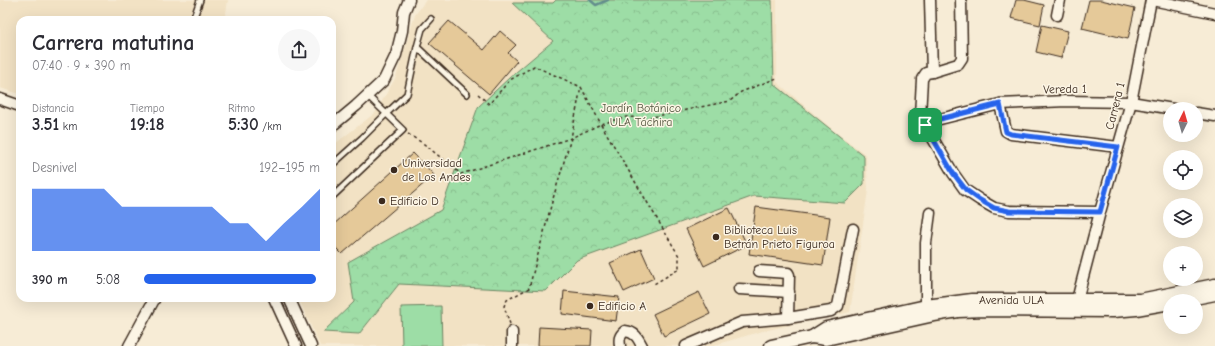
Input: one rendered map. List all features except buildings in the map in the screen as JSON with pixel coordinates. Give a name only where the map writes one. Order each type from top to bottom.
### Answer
[{"type":"street","points":[[336,123],[368,96],[384,80],[396,55],[402,31],[404,12],[409,0]]},
{"type":"street","points":[[930,0],[932,72]]},
{"type":"street","points":[[962,0],[962,58],[958,64],[926,73],[922,79],[920,116],[953,173],[966,190],[994,208],[1009,211],[1100,212]]},
{"type":"street","points":[[1057,15],[1060,0]]},
{"type":"street","points":[[1151,0],[1215,13]]},
{"type":"street","name":"Carrera 1","points":[[1077,305],[1100,212],[1131,102],[1151,0]]},
{"type":"street","points":[[0,99],[16,105]]},
{"type":"street","name":"Vereda 1","points":[[925,125],[932,121],[1000,104],[1066,101],[1131,102],[1163,107]]},
{"type":"street","points":[[1000,104],[1006,132],[1011,134],[1118,147]]},
{"type":"street","points":[[1203,114],[1215,116]]},
{"type":"street","points":[[926,306],[926,243],[930,213]]},
{"type":"street","points":[[686,346],[742,322],[788,318],[831,311],[838,306],[853,229]]},
{"type":"street","points":[[759,271],[788,273],[788,318]]},
{"type":"street","name":"Avenida ULA","points":[[812,337],[826,339],[958,311],[1140,300],[1215,285]]},
{"type":"street","points":[[739,289],[788,292]]},
{"type":"street","points":[[1203,296],[1215,294]]},
{"type":"street","name":"Avenida ULA","points":[[771,346],[812,337],[826,328],[926,306],[972,300],[1077,305],[1113,311],[1163,304]]},
{"type":"street","points":[[129,346],[153,302]]},
{"type":"street","points":[[276,302],[296,346]]},
{"type":"street","points":[[291,302],[311,346]]},
{"type":"street","points":[[620,346],[620,335],[625,331],[633,333],[642,346]]},
{"type":"street","points":[[512,332],[512,346]]},
{"type":"lane","points":[[194,16],[200,0]]},
{"type":"lane","points":[[336,161],[407,94],[422,29],[432,19]]},
{"type":"lane","points":[[417,47],[467,94]]},
{"type":"lane","points":[[336,193],[403,130],[368,96]]},
{"type":"path","points":[[478,94],[489,104],[510,80],[534,66],[581,87],[601,124],[679,256],[679,269],[654,284]]},
{"type":"path","points":[[403,130],[424,144],[461,174],[571,138],[601,124],[626,117],[647,118],[730,101],[741,92],[777,78]]},
{"type":"path","points":[[512,332],[504,306],[507,300],[529,288],[571,138],[581,87]]},
{"type":"shaded area","points":[[0,0],[228,0],[226,16],[16,16],[16,93],[0,88]]},
{"type":"shaded area","name":"Universidad de Los Andes","points":[[426,0],[556,0],[553,3],[513,3],[554,41],[509,78],[478,107],[441,210],[348,262],[354,302],[323,332],[359,334],[399,284],[546,291],[577,260],[754,196],[845,203],[864,156],[774,84],[772,0],[777,0],[777,82],[833,130],[866,155],[868,190],[850,312],[763,331],[714,346],[320,346],[300,302],[336,302],[336,143],[375,113],[396,77],[415,15]]},
{"type":"green space","name":"Jardín Botánico ULA Táchira","points":[[556,0],[772,0],[774,84],[864,156],[864,184],[845,203],[754,196],[577,260],[546,291],[399,284],[359,334],[323,332],[354,302],[348,262],[441,210],[478,107],[509,78],[553,41],[512,3],[553,3]]},
{"type":"green space","points":[[441,306],[442,346],[402,346],[401,307]]},
{"type":"waterway","points":[[590,0],[596,5],[608,0]]},
{"type":"place","name":"Universidad de Los Andes","points":[[394,170]]},
{"type":"place","name":"Edificio D","points":[[382,201]]},
{"type":"place","name":"Biblioteca Luis Betrán Prieto Figuroa","points":[[716,237]]},
{"type":"place","name":"Edificio A","points":[[590,306]]},
{"type":"route","points":[[1000,104],[1006,132],[1011,134],[1118,147],[1100,212],[1009,211],[994,208],[966,190],[953,173],[925,125],[932,121],[1000,104]]}]
